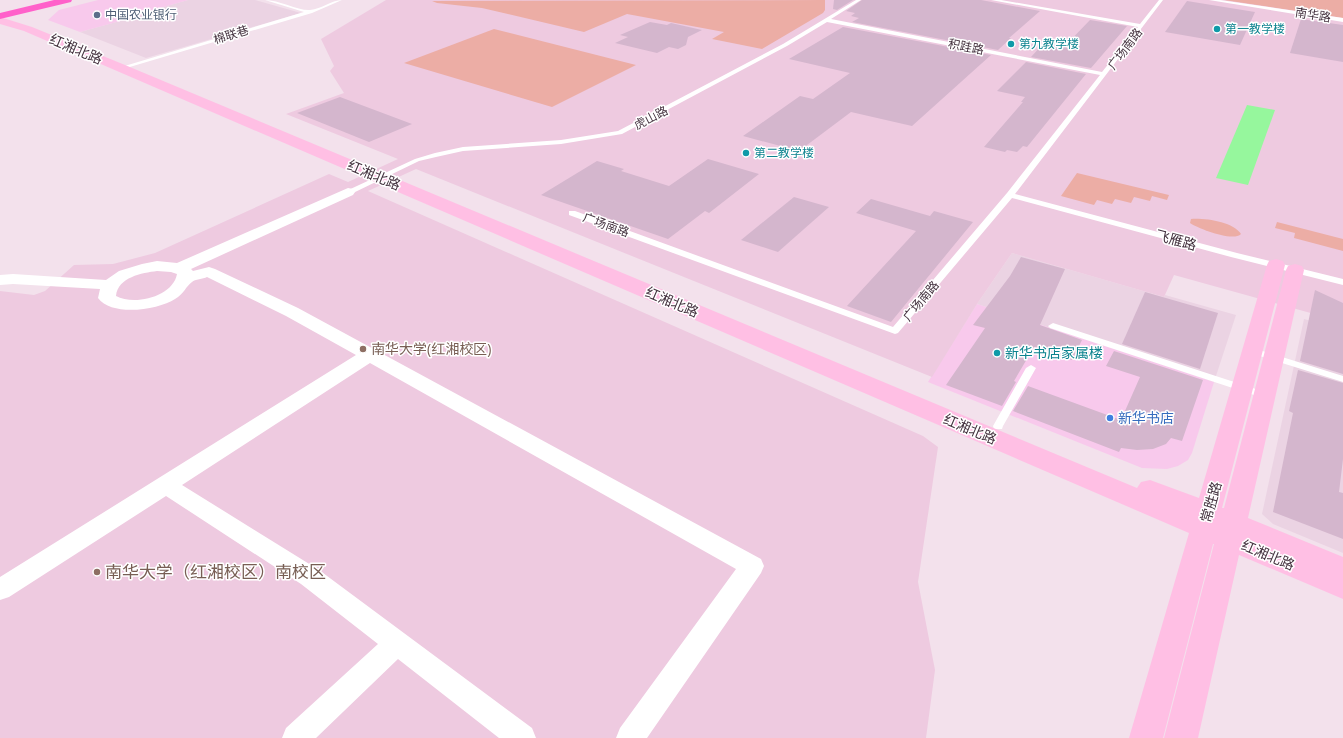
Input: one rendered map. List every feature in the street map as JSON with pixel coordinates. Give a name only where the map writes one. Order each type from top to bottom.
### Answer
[{"type":"highway","points":[[1,17],[53,1],[67,0]]},
{"type":"highway","points":[[28,27],[34,16],[53,1]]},
{"type":"main road","name":"红湘北路","points":[[1,17],[126,66],[998,426],[1206,521]]},
{"type":"main road","name":"红湘北路","points":[[126,66],[1206,521],[1343,569]]},
{"type":"main road","name":"常胜路","points":[[1146,738],[1206,521],[1253,392],[1285,268]]},
{"type":"main road","name":"常胜路","points":[[1181,738],[1231,531],[1253,392]]},
{"type":"main road","name":"红湘北路","points":[[1231,531],[1343,587]]},
{"type":"street","points":[[182,273],[348,192]]},
{"type":"street","points":[[182,273],[180,287],[168,296],[143,304],[131,305],[120,305],[107,298],[107,291],[111,285],[120,278],[144,268],[170,266],[182,273],[209,272],[292,312],[752,566],[630,738]]},
{"type":"street","points":[[0,280],[13,279],[111,285]]},
{"type":"street","points":[[0,590],[370,355]]},
{"type":"street","points":[[166,485],[310,577],[522,738]]},
{"type":"street","points":[[296,738],[397,643]]},
{"type":"lane","points":[[267,0],[310,12]]},
{"type":"lane","name":"棉联巷","points":[[126,66],[310,12],[340,0]]},
{"type":"lane","name":"虎山路","points":[[348,192],[417,160],[463,149],[561,142],[620,133],[757,60],[859,0]]},
{"type":"lane","points":[[993,0],[1142,26]]},
{"type":"lane","name":"广场南路","points":[[572,213],[895,331],[1010,195],[1161,0]]},
{"type":"lane","name":"南华路","points":[[1211,0],[1343,20]]},
{"type":"lane","name":"积跬路","points":[[827,20],[1105,74]]},
{"type":"lane","name":"飞雁路","points":[[1010,195],[1343,282]]},
{"type":"lane","points":[[1052,326],[1253,392]]},
{"type":"lane","points":[[1263,354],[1343,379]]},
{"type":"lane","points":[[998,426],[1031,368]]},
{"type":"shaded area","name":"中国农业银行","points":[[98,0],[188,0],[153,10],[157,11],[80,32],[48,20],[59,10]]},
{"type":"shaded area","points":[[188,0],[255,0],[301,13],[146,58],[80,32],[156,11],[152,10]]},
{"type":"shaded area","name":"南华大学(红湘校区)","points":[[386,0],[1343,0],[1343,322],[1174,275],[1164,297],[1012,253],[977,304],[932,377],[416,169],[368,191],[923,436],[938,447],[918,582],[935,670],[926,738],[0,738],[0,291],[34,295],[45,291],[74,265],[113,264],[155,253],[329,174],[348,182],[398,159],[286,114],[344,93],[330,71],[334,66],[321,39]]},
{"type":"shaded area","points":[[825,0],[825,10],[823,13],[762,49],[712,39],[724,32],[627,14],[584,32],[482,8],[437,3],[432,1]]},
{"type":"shaded area","points":[[1224,0],[1343,0],[1343,18]]},
{"type":"shaded area","points":[[494,29],[636,65],[552,107],[404,63]]},
{"type":"shaded area","points":[[1247,105],[1275,110],[1248,185],[1216,178]]},
{"type":"shaded area","points":[[1077,173],[1169,195],[1167,200],[1152,196],[1150,201],[1134,197],[1131,203],[1115,199],[1112,204],[1097,200],[1094,205],[1061,196]]},
{"type":"shaded area","points":[[1191,219],[1211,220],[1226,224],[1232,226],[1241,234],[1237,236],[1224,236],[1216,234],[1190,223]]},
{"type":"shaded area","points":[[1277,222],[1343,239],[1343,251],[1294,238],[1295,233],[1275,228]]},
{"type":"shaded area","points":[[1012,253],[1164,297],[1165,295],[1236,315],[1214,382],[977,304]]},
{"type":"shaded area","name":"新华书店","points":[[977,304],[1214,382],[1192,453],[1188,460],[1178,466],[1167,469],[1142,468],[928,382]]},
{"type":"shaded area","points":[[1304,319],[1343,329],[1343,553],[1273,524],[1262,514]]},
{"type":"building","points":[[834,0],[853,0],[837,10],[833,9]]},
{"type":"building","points":[[862,0],[981,0],[1040,11],[1009,38],[1011,38],[998,50],[852,22],[859,18],[851,16],[855,13],[846,11]]},
{"type":"building","points":[[1187,1],[1255,12],[1240,45],[1165,32]]},
{"type":"building","points":[[1301,19],[1343,25],[1343,62],[1290,53]]},
{"type":"building","name":"第九教学楼","points":[[1090,20],[1127,26],[1091,68],[1031,57],[1043,44],[1063,48]]},
{"type":"building","points":[[650,22],[667,25],[671,23],[702,30],[688,37],[686,45],[678,49],[669,47],[657,53],[615,43],[628,37],[620,35]]},
{"type":"building","points":[[843,27],[991,55],[912,126],[851,112],[799,151],[743,136],[800,96],[813,99],[850,73],[789,59]]},
{"type":"building","points":[[1026,62],[1086,74],[1027,147],[1023,146],[1017,152],[1007,150],[1005,152],[984,147],[1023,102],[1021,102],[1025,97],[997,91]]},
{"type":"building","points":[[340,97],[412,124],[369,142],[297,113]]},
{"type":"building","points":[[708,159],[759,174],[709,213],[705,211],[668,239],[541,195],[597,161],[624,169],[621,171],[669,186]]},
{"type":"building","points":[[794,197],[829,207],[778,252],[741,240]]},
{"type":"building","points":[[871,199],[930,216],[934,211],[973,222],[891,322],[847,306],[916,231],[856,213]]},
{"type":"building","name":"新华书店家属楼","points":[[1021,257],[1065,269],[1040,325],[1082,340],[1072,360],[1034,347],[1014,381],[1016,382],[1002,406],[946,385],[985,328],[973,325],[1010,276]]},
{"type":"building","points":[[1315,290],[1343,303],[1343,374],[1300,361]]},
{"type":"building","points":[[1145,292],[1218,313],[1200,369],[1122,344]]},
{"type":"building","name":"新华书店","points":[[1114,351],[1203,380],[1182,441],[1171,438],[1166,444],[1153,449],[1137,450],[1121,448],[1119,452],[1013,411],[1028,386],[1121,420],[1140,377],[1106,366]]},
{"type":"building","points":[[1298,370],[1343,383],[1343,459],[1339,492],[1343,493],[1343,539],[1273,512],[1293,413],[1289,411]]},
{"type":"place","name":"中国农业银行","points":[[97,15]]},
{"type":"place","name":"第一教学楼","points":[[1217,29]]},
{"type":"place","name":"第九教学楼","points":[[1011,44]]},
{"type":"place","name":"第二教学楼","points":[[746,153]]},
{"type":"place","name":"南华大学(红湘校区)","points":[[363,349]]},
{"type":"place","name":"新华书店家属楼","points":[[997,353]]},
{"type":"place","name":"新华书店","points":[[1110,418]]},
{"type":"place","name":"南华大学（红湘校区）南校区","points":[[97,572]]}]
